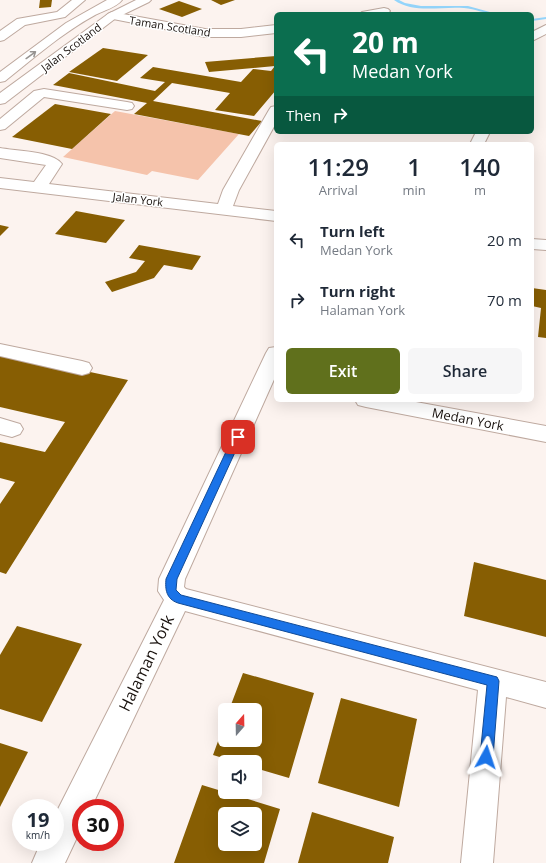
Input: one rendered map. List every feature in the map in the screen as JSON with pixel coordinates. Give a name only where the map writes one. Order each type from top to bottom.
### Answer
[{"type":"street","points":[[0,37],[20,22],[61,14],[79,0]]},
{"type":"street","name":"Jalan Scotland","points":[[0,78],[71,26],[92,12],[116,0]]},
{"type":"street","name":"Jalan Scotland","points":[[0,100],[112,16],[145,0]]},
{"type":"street","points":[[378,12],[384,11]]},
{"type":"street","name":"Taman Scotland","points":[[112,16],[205,33],[241,33],[274,29]]},
{"type":"street","points":[[534,36],[546,29]]},
{"type":"street","points":[[0,126],[39,94],[44,93],[127,106]]},
{"type":"street","points":[[224,209],[231,190],[274,114]]},
{"type":"street","points":[[0,153],[53,162],[54,164],[38,188]]},
{"type":"street","name":"Jalan York","points":[[0,183],[274,216]]},
{"type":"street","points":[[534,244],[546,245]]},
{"type":"street","points":[[0,350],[82,368]]},
{"type":"street","points":[[274,363],[270,382],[172,579],[171,591],[178,598],[546,695]]},
{"type":"street","name":"Medan York","points":[[377,402],[546,434]]},
{"type":"street","name":"Halaman York","points":[[48,863],[178,598]]},
{"type":"street","points":[[477,863],[493,681]]},
{"type":"shaded area","points":[[115,111],[239,134],[198,180],[152,171],[147,175],[63,157]]},
{"type":"building","points":[[40,0],[52,0],[51,7],[39,8]]},
{"type":"building","points":[[211,0],[235,0],[221,5]]},
{"type":"building","points":[[179,1],[202,9],[182,17],[159,9]]},
{"type":"building","points":[[103,48],[148,55],[117,81],[69,72]]},
{"type":"building","points":[[274,56],[274,66],[209,72],[205,62]]},
{"type":"building","points":[[153,67],[241,82],[253,69],[271,71],[274,67],[274,92],[254,116],[215,110],[230,93],[172,83],[153,101],[262,121],[249,136],[134,114],[147,103],[53,85],[69,73],[155,91],[165,82],[140,78]]},
{"type":"building","points":[[55,104],[111,114],[72,149],[12,137]]},
{"type":"building","points":[[76,211],[125,220],[106,243],[55,234]]},
{"type":"building","points":[[0,225],[9,227],[0,236]]},
{"type":"building","points":[[139,245],[201,256],[192,270],[164,265],[154,278],[112,292],[105,282],[136,272],[145,261],[129,258]]},
{"type":"building","points":[[534,288],[546,290],[546,338],[538,337],[541,308],[534,306]]},
{"type":"building","points":[[0,353],[128,380],[6,574],[0,572],[0,504],[15,482],[0,478],[0,442],[45,452],[65,422],[0,407]]},
{"type":"building","points":[[474,562],[546,580],[546,637],[464,616]]},
{"type":"building","points":[[17,626],[82,644],[42,722],[0,709],[0,655]]},
{"type":"building","points":[[243,673],[314,693],[289,778],[262,770],[262,755],[218,755],[218,757],[213,755],[218,741],[218,747],[262,747],[262,703],[232,703]]},
{"type":"building","points":[[341,698],[417,719],[399,807],[318,783]]},
{"type":"building","points":[[0,743],[28,752],[0,807]]},
{"type":"building","points":[[202,785],[218,790],[218,799],[248,799],[280,809],[264,863],[174,863]]},
{"type":"building","points":[[312,812],[394,837],[388,863],[298,863]]},
{"type":"waterway","points":[[396,0],[412,6],[464,7],[487,12]]},
{"type":"waterway","points":[[534,20],[546,18]]},
{"type":"route","points":[[238,437],[172,579],[171,591],[178,598],[493,681],[486,757]]}]
